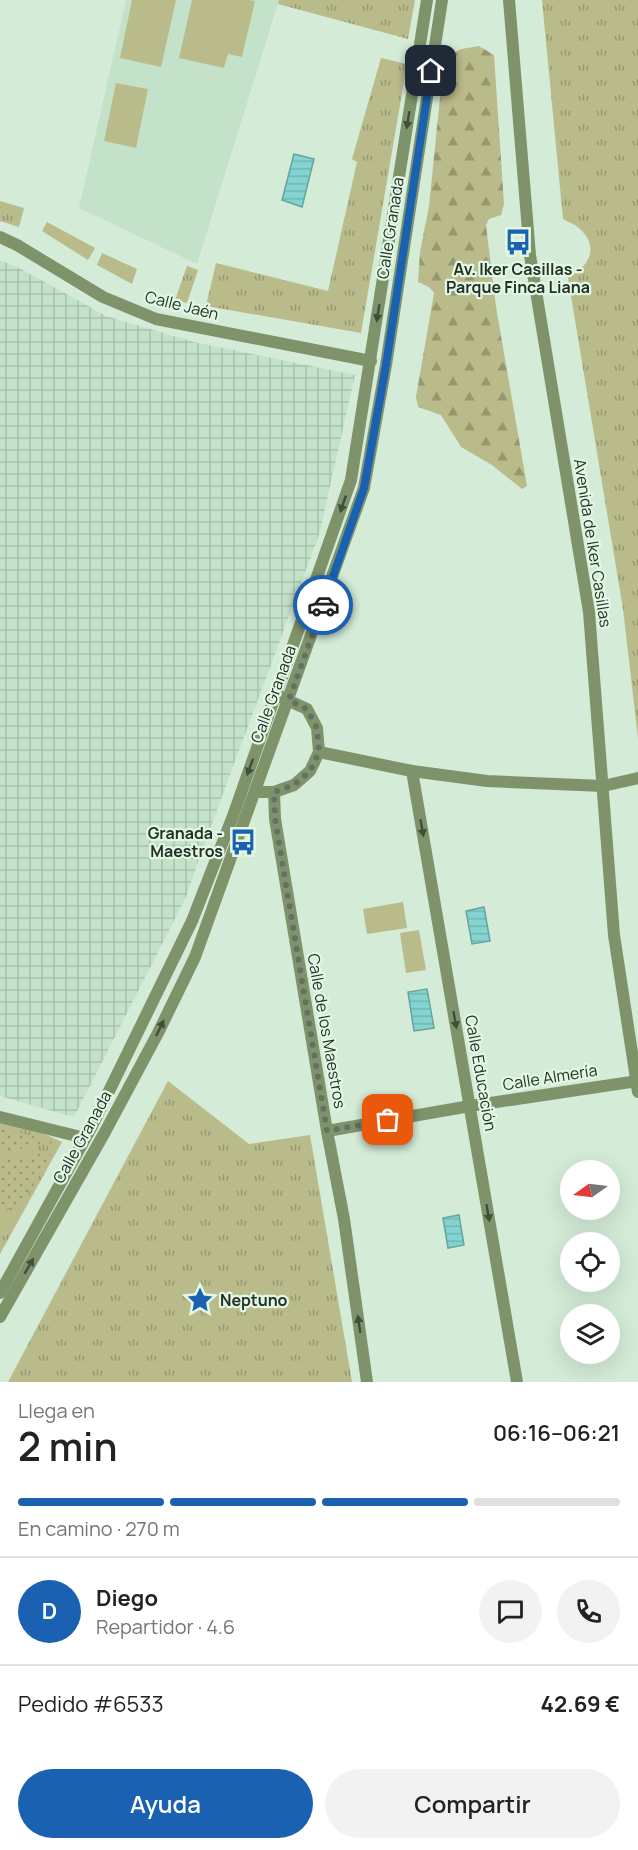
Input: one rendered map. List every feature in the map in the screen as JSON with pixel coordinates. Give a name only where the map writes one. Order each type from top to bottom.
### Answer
[{"type":"street","name":"Calle Granada","points":[[0,1293],[85,1138],[192,921],[233,816],[351,480],[427,0]]},
{"type":"street","name":"Calle Granada","points":[[0,1317],[128,1090],[195,957],[364,488],[386,365],[442,0]]},
{"type":"street","name":"Avenida de Iker Casillas","points":[[509,0],[530,255],[589,612],[614,935],[637,1084]]},
{"type":"street","name":"Calle Jaén","points":[[0,237],[103,297],[156,319],[371,362]]},
{"type":"street","points":[[255,792],[274,792],[294,785],[310,771],[319,752],[317,728],[307,709],[276,695]]},
{"type":"street","points":[[319,752],[412,771],[487,781],[603,786],[638,778]]},
{"type":"street","name":"Calle Educación","points":[[412,771],[517,1382]]},
{"type":"street","name":"Calle de los Maestros","points":[[274,792],[277,830],[327,1131],[344,1219],[367,1382]]},
{"type":"street","name":"Calle Almería","points":[[327,1131],[470,1106],[637,1084]]},
{"type":"street","points":[[0,1117],[85,1138]]},
{"type":"shaded area","points":[[126,0],[279,0],[197,264],[79,208]]},
{"type":"shaded area","points":[[0,260],[23,270],[106,316],[194,342],[355,375],[319,535],[186,897],[74,1117],[0,1096]]},
{"type":"green space","points":[[132,0],[176,0],[161,67],[120,58]]},
{"type":"green space","points":[[192,0],[255,1],[242,57],[228,54],[224,68],[179,58]]},
{"type":"green space","points":[[279,0],[415,0],[408,39],[278,4]]},
{"type":"green space","points":[[542,0],[638,0],[638,738],[623,609],[568,278],[582,268],[591,250],[590,243],[580,229],[563,219]]},
{"type":"green space","points":[[479,46],[494,55],[504,204],[501,215],[489,219],[486,225],[496,307],[527,486],[522,489],[492,465],[461,447],[441,415],[418,407],[416,397],[434,293],[429,287],[418,282],[420,252],[429,206],[444,58],[461,49]]},
{"type":"green space","points":[[381,58],[407,64],[361,333],[206,306],[216,263],[328,291],[357,162],[352,159]]},
{"type":"green space","points":[[116,83],[148,89],[136,148],[104,141]]},
{"type":"green space","points":[[0,201],[24,208],[19,227],[0,221]]},
{"type":"green space","points":[[47,222],[95,248],[88,260],[42,231]]},
{"type":"green space","points":[[102,253],[137,269],[132,284],[97,265]]},
{"type":"green space","points":[[187,266],[198,270],[187,303],[175,300]]},
{"type":"green space","points":[[403,902],[407,928],[367,934],[363,909]]},
{"type":"green space","points":[[419,930],[426,970],[406,973],[400,933]]},
{"type":"green space","points":[[168,1081],[249,1144],[310,1135],[352,1382],[8,1382]]},
{"type":"green space","points":[[0,1114],[62,1142],[0,1254]]},
{"type":"green space","points":[[0,1128],[56,1142],[0,1153]]},
{"type":"green space","points":[[53,1151],[24,1202],[0,1213],[0,1161]]},
{"type":"water","points":[[294,154],[314,159],[302,207],[282,200]]},
{"type":"water","points":[[484,907],[490,941],[472,944],[466,911]]},
{"type":"water","points":[[427,989],[434,1028],[414,1031],[408,992]]},
{"type":"water","points":[[459,1215],[464,1245],[448,1248],[443,1218]]},
{"type":"way so far","points":[[323,605],[289,700],[307,709],[317,728],[319,752],[310,771],[294,785],[274,792],[275,819],[327,1131],[388,1120]]},
{"type":"place","name":"Av. Iker Casillas - Parque Finca Liana","points":[[518,242]]},
{"type":"place","name":"Granada - Maestros","points":[[243,842]]},
{"type":"place","name":"Neptuno","points":[[200,1300]]},
{"type":"route","points":[[323,605],[364,488],[386,365],[431,71]]}]
